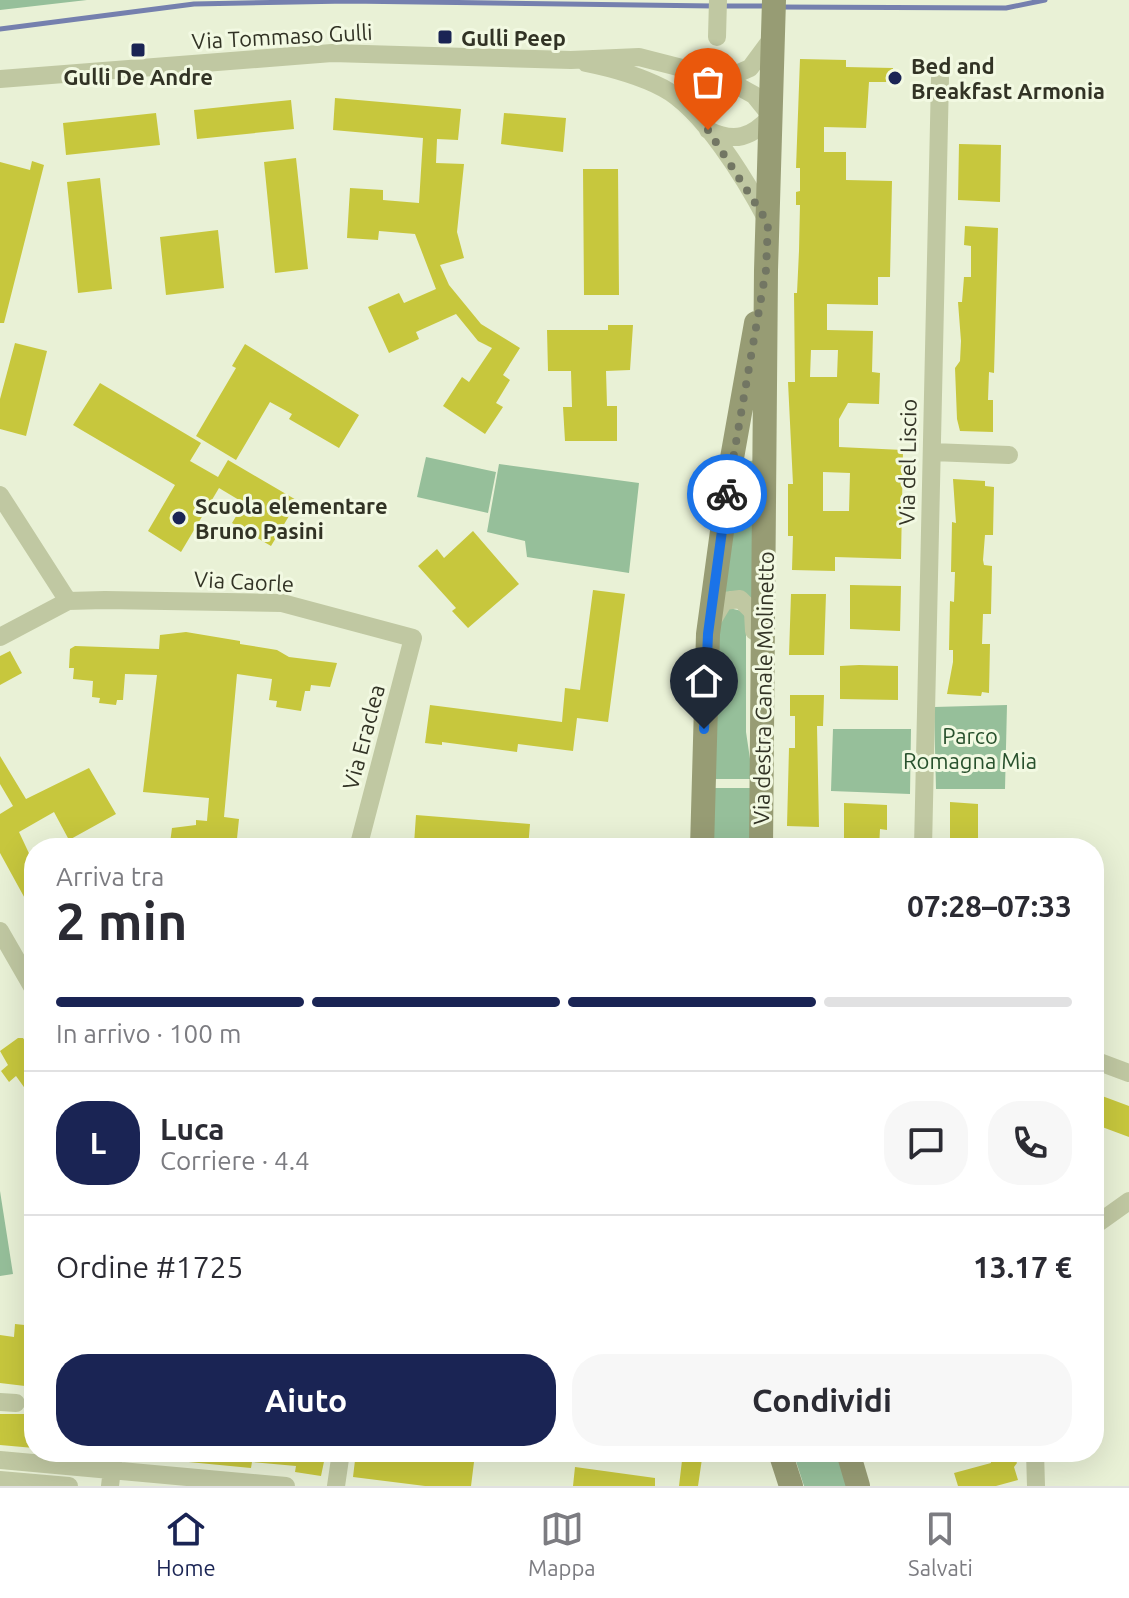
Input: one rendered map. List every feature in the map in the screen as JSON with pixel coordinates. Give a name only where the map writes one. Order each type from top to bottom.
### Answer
[{"type":"street","points":[[718,0],[718,32]]},
{"type":"street","name":"Via destra Canale Molinetto","points":[[761,838],[766,270],[774,0]]},
{"type":"street","points":[[725,79],[750,68],[773,33]]},
{"type":"street","name":"Via Tommaso Gulli","points":[[0,82],[332,53],[571,60],[639,57],[725,79],[754,95],[771,116]]},
{"type":"street","name":"Via Tommaso Gulli","points":[[571,60],[663,88],[708,130],[768,223]]},
{"type":"street","name":"Via del Liscio","points":[[923,838],[940,78]]},
{"type":"street","points":[[708,130],[724,137],[741,138],[755,133],[771,116]]},
{"type":"street","points":[[702,838],[708,634],[732,458],[766,270]]},
{"type":"street","points":[[932,452],[1009,455]]},
{"type":"street","points":[[0,495],[68,601]]},
{"type":"street","points":[[708,634],[714,613],[724,601],[740,599],[750,607],[761,722]]},
{"type":"street","name":"Via Caorle","points":[[0,637],[68,601],[282,603],[413,638]]},
{"type":"street","name":"Via Eraclea","points":[[361,838],[413,638]]},
{"type":"street","points":[[0,931],[24,973]]},
{"type":"street","points":[[1104,1064],[1129,1073]]},
{"type":"street","points":[[1104,1219],[1129,1201]]},
{"type":"street","points":[[0,1460],[24,1462]]},
{"type":"street","points":[[25,1462],[286,1486]]},
{"type":"street","points":[[336,1486],[340,1462]]},
{"type":"street","points":[[783,1462],[791,1486]]},
{"type":"street","points":[[851,1462],[858,1486]]},
{"type":"street","points":[[1035,1462],[1036,1486]]},
{"type":"street","points":[[0,1480],[69,1486]]},
{"type":"green space","points":[[0,0],[87,0],[0,10]]},
{"type":"green space","points":[[426,457],[496,472],[488,513],[417,497]]},
{"type":"green space","points":[[758,460],[754,599],[731,591],[721,595],[741,462]]},
{"type":"green space","points":[[499,464],[639,483],[629,573],[527,557],[525,541],[487,532]]},
{"type":"green space","points":[[729,608],[742,611],[746,618],[746,732],[753,779],[712,779],[717,618]]},
{"type":"green space","name":"Parco Romagna Mia","points":[[1007,705],[1005,789],[936,789],[934,707]]},
{"type":"green space","points":[[833,729],[911,729],[910,794],[831,791]]},
{"type":"green space","points":[[712,788],[752,788],[753,838],[711,838]]},
{"type":"green space","points":[[0,1191],[13,1274],[0,1276]]},
{"type":"green space","points":[[796,1462],[842,1462],[848,1486],[804,1486]]},
{"type":"building","points":[[800,59],[846,60],[846,67],[893,68],[892,82],[869,82],[866,128],[824,127],[824,152],[846,152],[846,180],[892,181],[890,277],[878,277],[878,305],[827,304],[827,330],[873,331],[872,372],[880,373],[879,404],[848,403],[839,419],[839,447],[903,450],[901,559],[835,557],[835,571],[792,570],[793,536],[788,536],[788,484],[793,484],[788,382],[795,382],[794,293],[797,293],[800,205],[796,205],[796,192],[800,191],[800,168],[796,168]],"holes":[[[811,350],[838,350],[837,377],[810,377]],[[823,472],[850,473],[849,511],[823,511]]]},
{"type":"building","points":[[335,98],[461,109],[458,140],[437,139],[436,163],[464,164],[457,232],[464,258],[440,265],[449,285],[481,324],[520,348],[503,375],[510,380],[496,403],[503,407],[485,434],[443,406],[462,377],[469,382],[492,348],[478,341],[456,314],[416,332],[419,339],[389,353],[368,307],[399,293],[404,303],[436,289],[415,234],[379,231],[378,240],[347,238],[350,188],[383,190],[383,200],[419,203],[423,138],[333,130]]},
{"type":"building","points":[[291,100],[294,129],[197,139],[194,110]]},
{"type":"building","points":[[156,113],[160,145],[66,155],[63,123]]},
{"type":"building","points":[[504,113],[566,118],[563,152],[501,144]]},
{"type":"building","points":[[959,144],[1001,145],[1000,202],[958,200]]},
{"type":"building","points":[[296,158],[308,269],[275,273],[264,162]]},
{"type":"building","points":[[32,161],[44,165],[4,323],[0,323],[0,162],[30,170]]},
{"type":"building","points":[[583,169],[618,169],[619,295],[584,295]]},
{"type":"building","points":[[100,178],[112,289],[78,293],[67,182]]},
{"type":"building","points":[[965,226],[998,228],[994,373],[989,372],[988,400],[993,400],[993,432],[960,431],[957,419],[955,368],[960,361],[961,341],[958,302],[962,302],[964,277],[971,277],[971,246],[964,245]]},
{"type":"building","points":[[218,230],[224,288],[166,295],[160,237]]},
{"type":"building","points":[[608,325],[633,325],[630,370],[606,371],[607,406],[617,406],[617,441],[565,441],[563,407],[572,407],[571,371],[548,371],[547,330],[608,330]]},
{"type":"building","points":[[15,343],[47,351],[26,436],[0,429],[0,399]]},
{"type":"building","points":[[245,344],[359,415],[339,448],[289,419],[292,414],[270,402],[236,460],[196,436],[236,368],[232,366]]},
{"type":"building","points":[[100,383],[201,443],[190,461],[218,477],[228,460],[298,501],[271,546],[232,523],[244,503],[219,488],[181,552],[148,531],[175,485],[73,425]]},
{"type":"building","points":[[953,479],[985,481],[985,486],[994,487],[993,535],[985,535],[983,560],[984,565],[992,566],[991,614],[983,614],[982,644],[990,644],[989,693],[982,692],[981,696],[947,694],[953,662],[953,650],[949,650],[950,601],[954,602],[955,572],[951,572],[952,522],[956,523]]},
{"type":"building","points":[[473,531],[519,584],[468,628],[452,611],[456,608],[418,566],[437,549],[444,558]]},
{"type":"building","points":[[850,585],[901,586],[900,631],[850,629]]},
{"type":"building","points":[[593,590],[625,594],[608,722],[577,718],[573,751],[518,744],[517,752],[442,742],[442,745],[425,743],[430,705],[562,722],[565,688],[580,690]]},
{"type":"building","points":[[791,594],[826,594],[824,655],[789,655]]},
{"type":"building","points":[[186,632],[240,641],[240,644],[277,650],[289,657],[337,663],[330,687],[311,685],[310,691],[305,691],[301,711],[276,707],[277,701],[269,700],[272,679],[237,674],[224,817],[239,819],[237,838],[171,838],[172,828],[196,825],[196,820],[207,821],[209,798],[143,792],[157,675],[125,674],[123,700],[117,700],[116,705],[99,703],[100,698],[92,697],[93,681],[73,679],[74,668],[69,668],[70,649],[75,646],[159,649],[160,635]]},
{"type":"building","points":[[10,651],[22,673],[0,685],[0,656]]},
{"type":"building","points":[[840,666],[898,666],[898,700],[840,699]]},
{"type":"building","points":[[790,695],[824,695],[823,726],[817,726],[819,827],[787,826],[789,748],[795,748],[795,716],[790,716]]},
{"type":"building","points":[[0,756],[26,799],[89,768],[116,814],[73,838],[68,838],[54,812],[19,832],[24,843],[24,897],[0,853],[0,814],[13,806],[0,784]]},
{"type":"building","points":[[950,802],[978,804],[978,838],[950,838]]},
{"type":"building","points":[[844,803],[887,805],[887,830],[880,829],[880,838],[844,838]]},
{"type":"building","points":[[416,815],[530,824],[529,838],[414,838]]},
{"type":"building","points":[[18,1038],[24,1039],[24,1087],[16,1076],[9,1082],[1,1071],[8,1065],[0,1051]]},
{"type":"building","points":[[1104,1097],[1129,1106],[1129,1137],[1104,1128]]},
{"type":"building","points":[[15,1324],[24,1325],[24,1386],[0,1383],[0,1335],[14,1337]]},
{"type":"building","points":[[0,1414],[24,1414],[24,1447],[0,1445]]},
{"type":"building","points":[[188,1462],[252,1462],[251,1468]]},
{"type":"building","points":[[252,1462],[324,1462],[321,1476],[295,1472],[296,1466]]},
{"type":"building","points":[[355,1462],[474,1462],[471,1486],[425,1486],[353,1477]]},
{"type":"building","points":[[682,1462],[702,1462],[698,1486],[679,1486]]},
{"type":"building","points":[[1016,1462],[1014,1467],[1018,1480],[996,1486],[958,1486],[954,1473],[991,1463]]},
{"type":"building","points":[[575,1467],[655,1478],[655,1486],[573,1486]]},
{"type":"waterway","points":[[779,7],[1006,8],[1045,0]]},
{"type":"waterway","points":[[0,29],[194,4],[348,1],[713,6]]},
{"type":"waterway","points":[[723,6],[765,6]]},
{"type":"way so far","points":[[708,130],[749,189],[768,223],[766,270],[727,494]]},
{"type":"place","name":"Gulli Peep","points":[[445,37]]},
{"type":"place","name":"Gulli De Andre","points":[[138,50]]},
{"type":"place","name":"Bed and Breakfast Armonia","points":[[895,78]]},
{"type":"place","name":"Scuola elementare Bruno Pasini","points":[[179,518]]},
{"type":"route","points":[[704,729],[708,634],[727,494]]}]
